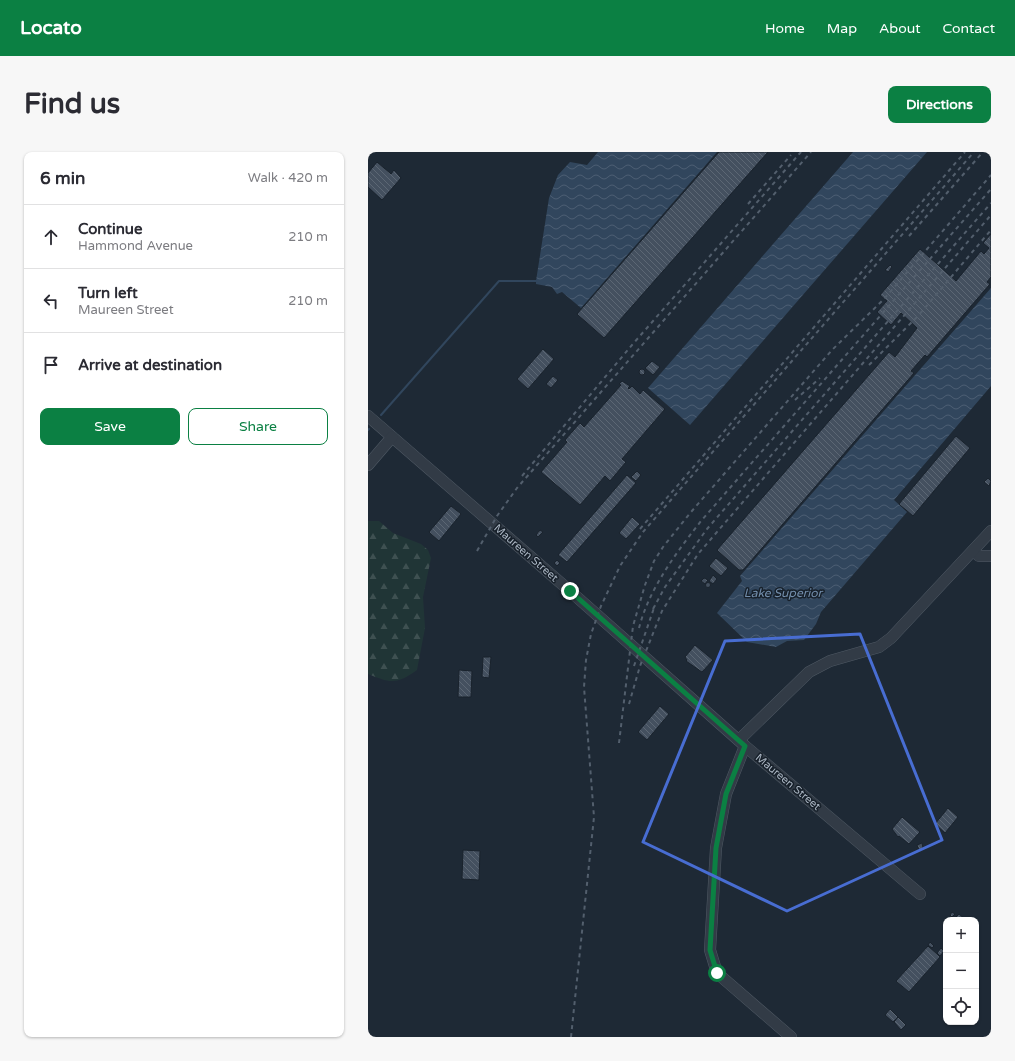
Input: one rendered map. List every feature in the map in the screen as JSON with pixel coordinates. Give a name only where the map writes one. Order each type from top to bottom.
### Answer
[{"type":"street","name":"Maureen Street","points":[[368,416],[570,591],[742,743],[920,894]]},
{"type":"street","points":[[368,465],[392,437]]},
{"type":"street","points":[[791,1037],[717,973],[711,955],[716,848],[726,794],[742,743],[809,672],[830,661],[879,648],[891,638],[991,531]]},
{"type":"street","points":[[973,551],[979,556],[991,556]]},
{"type":"highlighted area","points":[[860,634],[942,840],[787,911],[643,842],[725,641]]},
{"type":"green space","points":[[368,521],[379,521],[393,533],[421,544],[428,550],[431,558],[423,597],[425,628],[417,670],[404,678],[393,681],[388,681],[368,674]]},
{"type":"water","points":[[598,152],[717,152],[581,308],[562,292],[557,294],[552,287],[536,284],[536,281],[549,198],[558,175],[570,162],[587,165]]},
{"type":"water","points":[[853,152],[927,152],[690,425],[648,388]]},
{"type":"water","name":"Lake Superior","points":[[991,288],[991,386],[894,500],[907,512],[821,612],[816,624],[804,640],[787,641],[776,647],[747,642],[717,613],[742,581],[740,576]]},
{"type":"building","points":[[719,152],[768,152],[604,338],[577,314]]},
{"type":"building","points":[[377,162],[391,174],[394,170],[401,178],[382,200],[368,187],[368,173]]},
{"type":"building","points":[[991,234],[991,277],[987,282],[990,284],[927,357],[925,355],[911,371],[914,373],[743,570],[739,570],[717,550],[889,352],[895,357],[917,328],[901,313],[891,325],[877,312],[887,301],[880,295],[920,249],[956,281],[981,251],[984,254],[989,248],[983,243]]},
{"type":"building","points":[[890,265],[892,267],[888,272],[885,270]]},
{"type":"building","points":[[543,349],[554,359],[528,389],[517,379]]},
{"type":"building","points":[[652,361],[660,367],[653,375],[645,368]]},
{"type":"building","points":[[642,369],[645,372],[642,375],[639,372]]},
{"type":"building","points":[[553,376],[558,380],[551,388],[546,384]]},
{"type":"building","points":[[622,381],[630,386],[628,388],[629,389],[632,386],[640,394],[643,390],[665,409],[622,459],[626,462],[610,481],[605,476],[580,505],[541,472],[567,442],[565,440],[580,423],[584,427],[621,385],[619,384]]},
{"type":"building","points":[[956,436],[970,448],[913,516],[899,504]]},
{"type":"building","points":[[637,471],[641,475],[636,481],[631,477]]},
{"type":"building","points":[[627,475],[636,483],[567,562],[558,555]]},
{"type":"building","points":[[988,478],[991,481],[989,486],[984,482]]},
{"type":"building","points":[[451,506],[461,514],[439,541],[429,532]]},
{"type":"building","points":[[632,517],[640,524],[626,539],[619,533]]},
{"type":"building","points":[[540,530],[543,532],[538,537],[536,535]]},
{"type":"building","points":[[716,558],[728,568],[721,576],[709,566]]},
{"type":"building","points":[[557,560],[560,563],[557,566],[554,563]]},
{"type":"building","points":[[713,575],[717,579],[713,584],[709,581]]},
{"type":"building","points":[[704,578],[708,580],[705,584],[701,581]]},
{"type":"building","points":[[706,583],[710,583],[710,587],[706,587]]},
{"type":"building","points":[[695,645],[713,660],[702,672],[686,661],[687,660],[685,657]]},
{"type":"building","points":[[483,657],[491,657],[489,678],[482,677]]},
{"type":"building","points":[[459,670],[472,671],[471,697],[458,697]]},
{"type":"building","points":[[660,706],[669,714],[647,740],[638,732]]},
{"type":"building","points":[[948,808],[958,817],[945,833],[935,824]]},
{"type":"building","points":[[902,817],[920,832],[909,844],[899,836],[898,837],[892,829]]},
{"type":"building","points":[[922,843],[923,848],[919,850],[917,845]]},
{"type":"building","points":[[463,850],[480,851],[479,880],[462,879]]},
{"type":"building","points":[[952,912],[955,914],[952,917],[950,915]]},
{"type":"building","points":[[930,942],[934,946],[932,948],[928,945]]},
{"type":"building","points":[[928,946],[940,957],[909,992],[896,981]]},
{"type":"building","points":[[941,948],[943,950],[940,956],[937,953]]},
{"type":"building","points":[[890,1009],[898,1017],[893,1022],[885,1015]]},
{"type":"building","points":[[898,1017],[906,1025],[901,1030],[894,1022]]},
{"type":"waterway","points":[[381,415],[499,281],[536,281]]},
{"type":"railway","points":[[522,476],[632,345],[801,152]]},
{"type":"railway","points":[[477,551],[497,516],[517,488],[811,152]]},
{"type":"railway","points":[[640,529],[965,152]]},
{"type":"railway","points":[[571,1037],[594,817],[584,687],[586,660],[591,634],[601,606],[620,566],[643,532],[974,152]]},
{"type":"railway","points":[[909,236],[983,152]]},
{"type":"railway","points":[[748,204],[791,155]]},
{"type":"railway","points":[[619,743],[633,626],[654,561],[663,547],[691,512],[832,350],[884,299],[991,175]]},
{"type":"railway","points":[[639,628],[649,599],[656,585],[701,521],[991,189]]},
{"type":"railway","points":[[653,609],[665,587],[707,529],[991,203]]},
{"type":"railway","points":[[629,704],[640,666],[662,611],[698,554],[991,215]]},
{"type":"railway","points":[[869,365],[918,316],[991,230]]},
{"type":"railway","points":[[795,400],[820,378]]},
{"type":"railway","points":[[634,666],[655,605]]},
{"type":"route","points":[[570,591],[745,746],[726,794],[716,848],[710,950],[717,973]]}]
